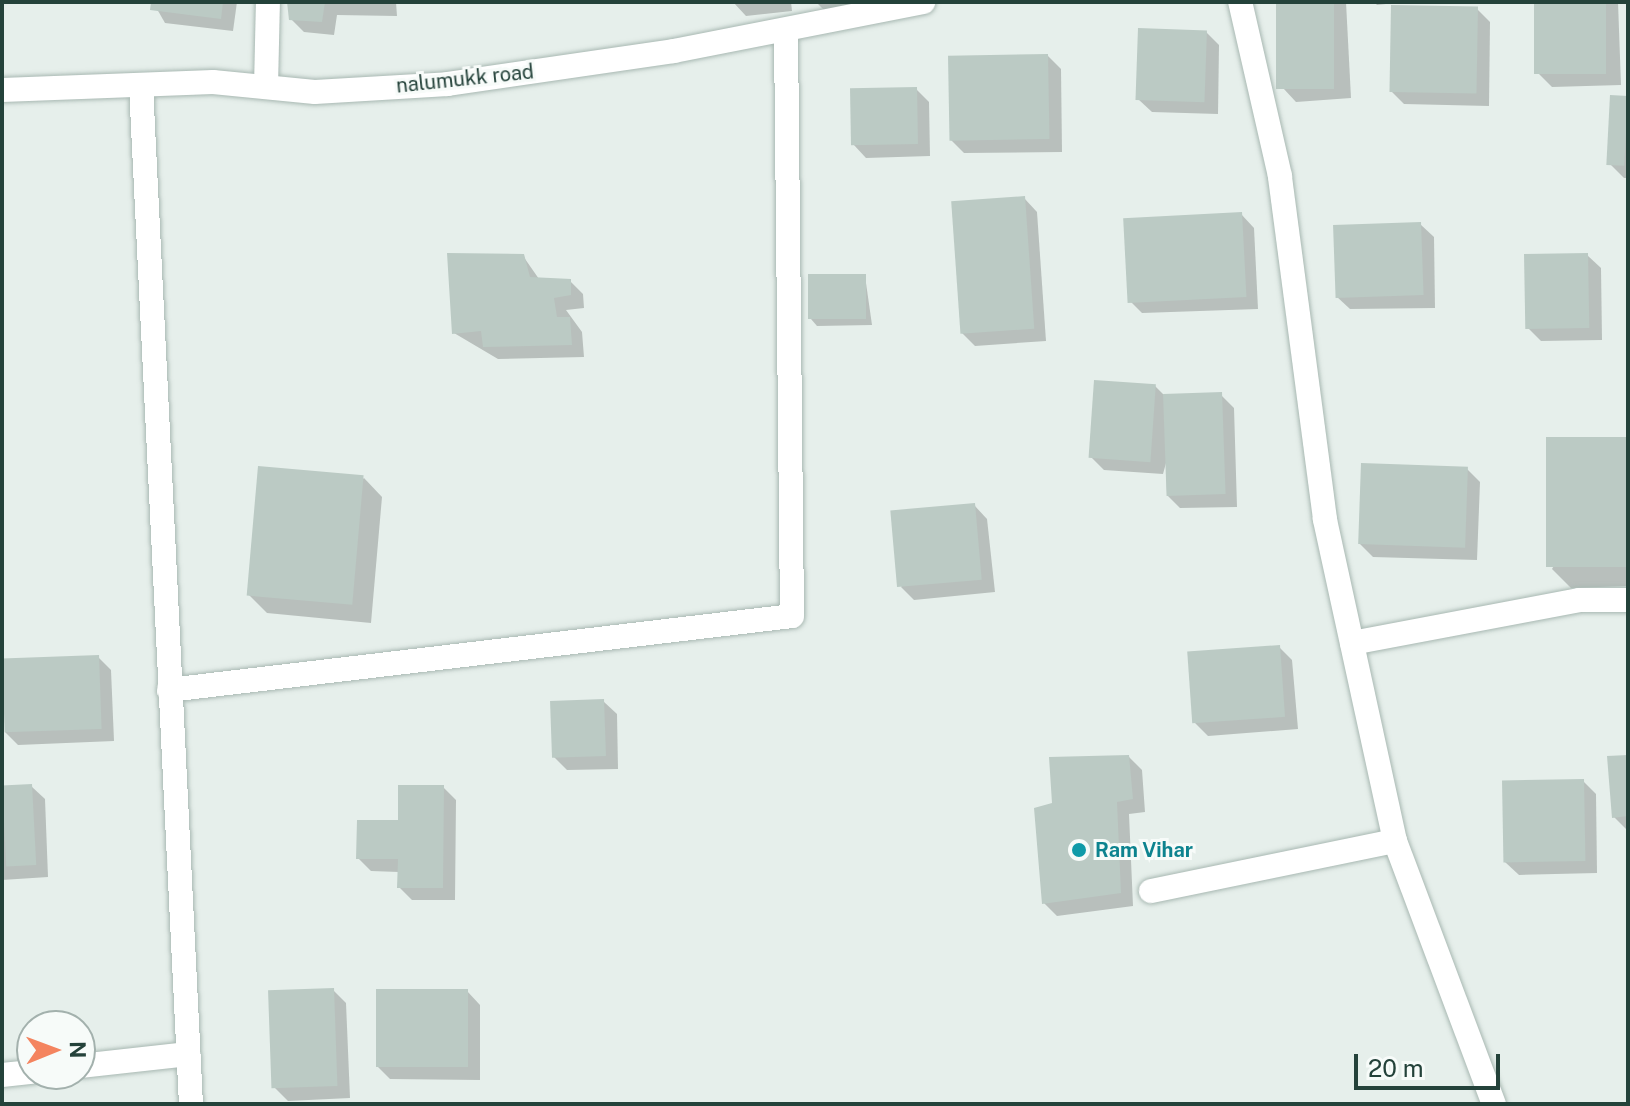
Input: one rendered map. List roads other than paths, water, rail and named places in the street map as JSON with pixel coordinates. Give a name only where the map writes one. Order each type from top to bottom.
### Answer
[{"type":"street","points":[[266,87],[268,2]]},
{"type":"street","name":"nalumukk road","points":[[2,90],[141,86],[266,87],[315,92],[448,84],[786,32],[923,2]]},
{"type":"street","points":[[1240,2],[1280,176],[1325,519],[1395,841],[1494,1104]]},
{"type":"street","points":[[169,690],[792,616],[786,32]]},
{"type":"street","points":[[141,86],[191,1104]]},
{"type":"street","points":[[1352,643],[1579,600],[1628,600]]},
{"type":"street","points":[[1151,891],[1395,841]]},
{"type":"street","points":[[96,1064],[188,1054]]},
{"type":"place","name":"Ram Vihar","points":[[1079,850]]}]
